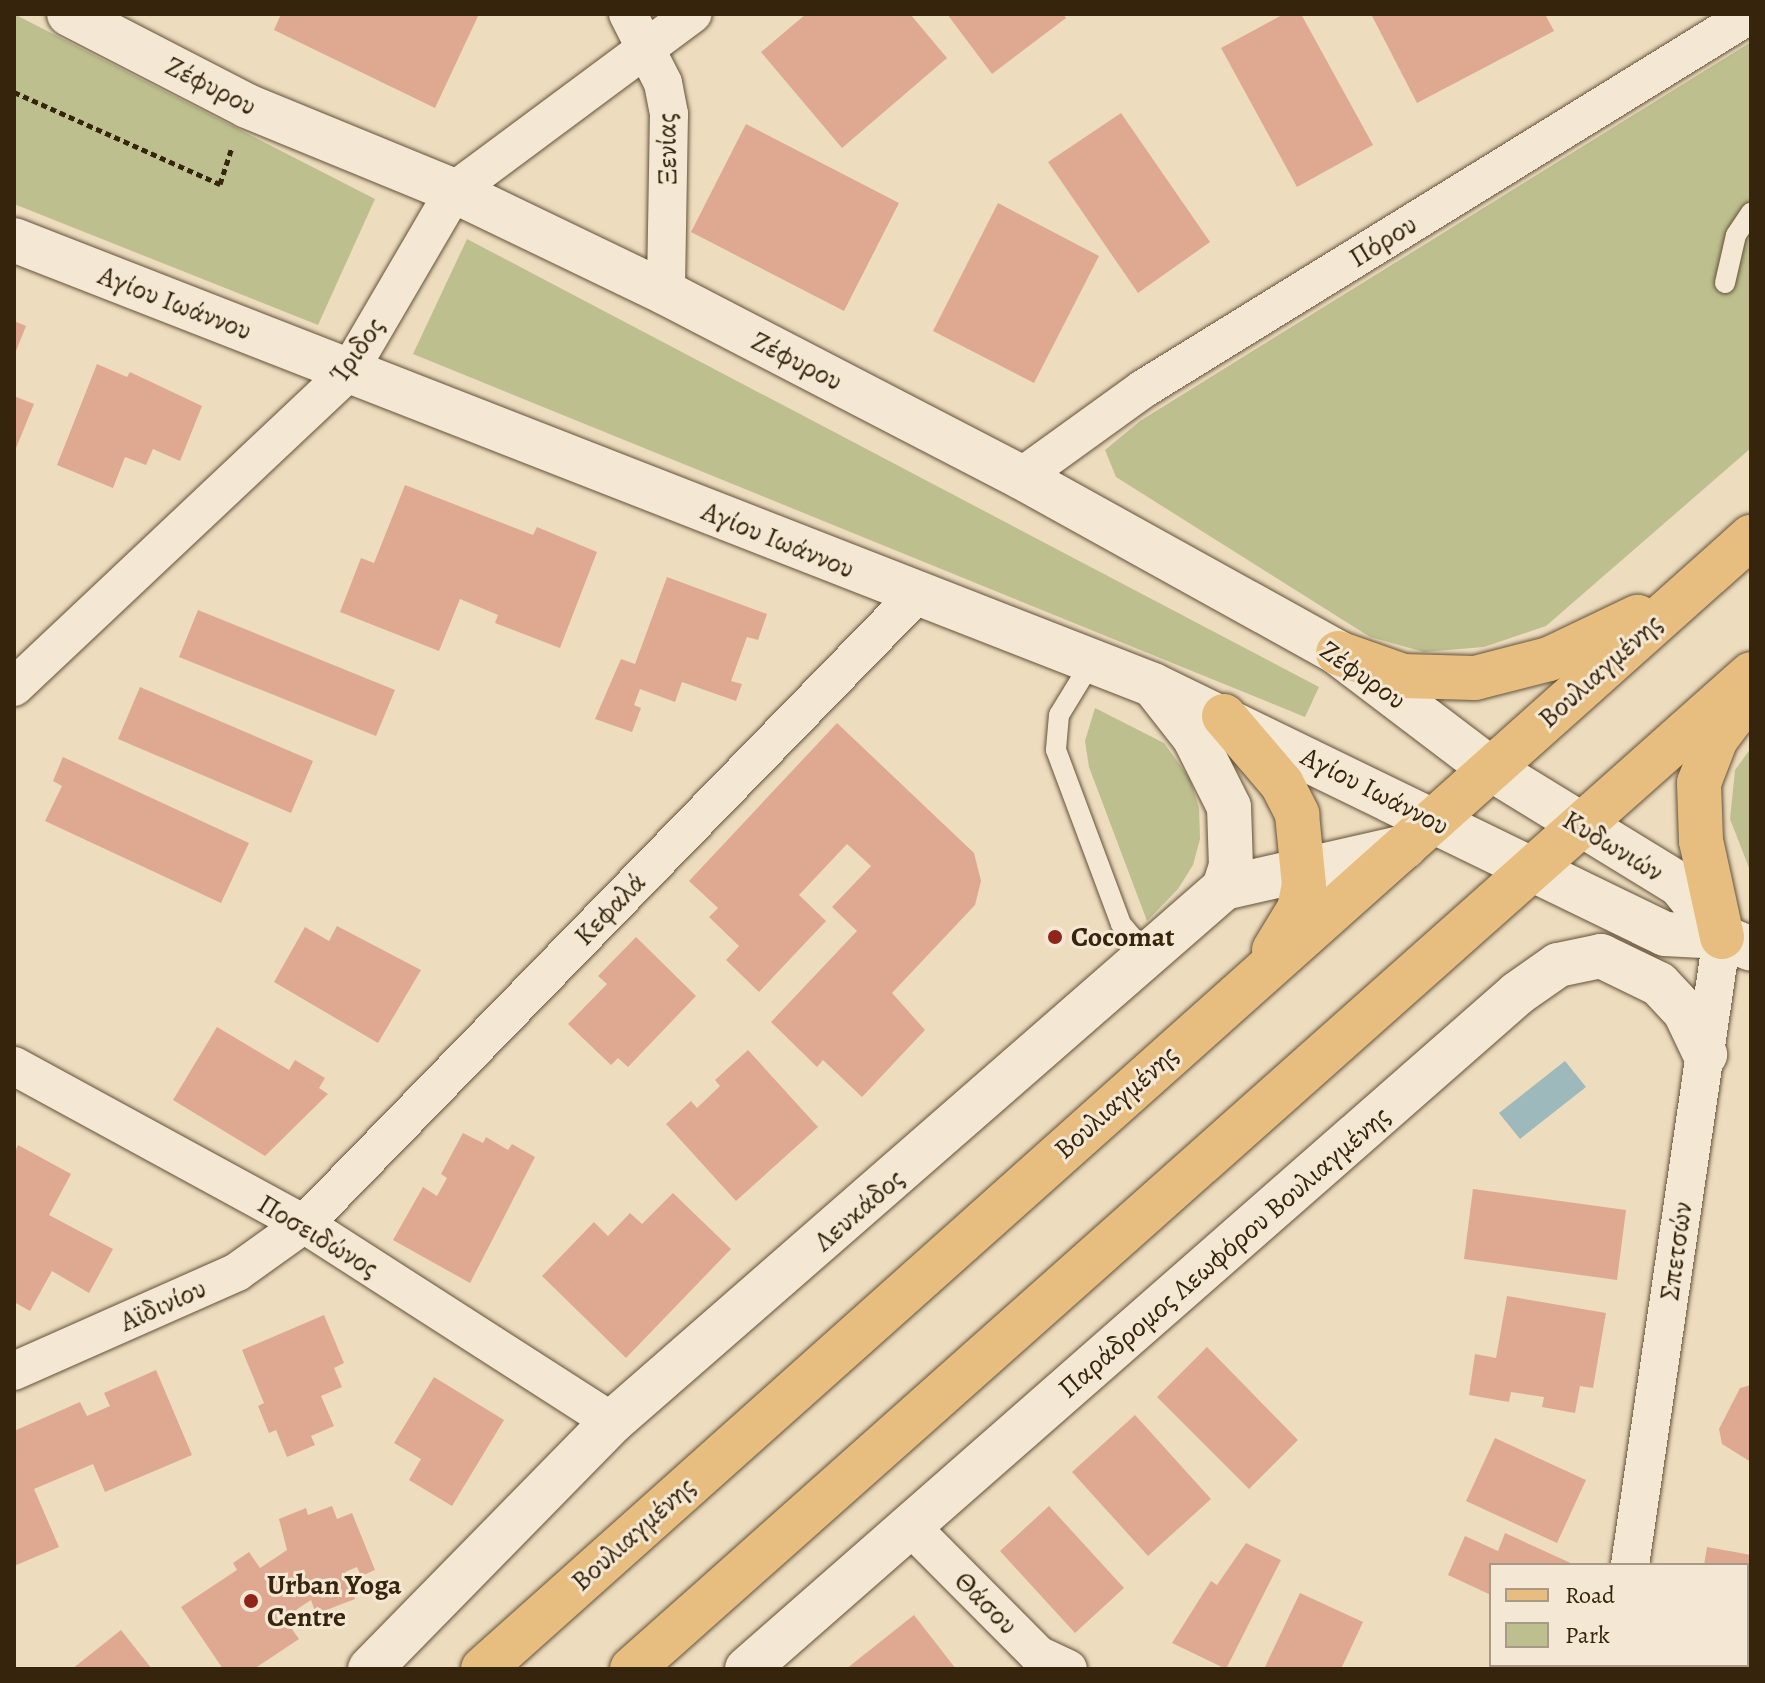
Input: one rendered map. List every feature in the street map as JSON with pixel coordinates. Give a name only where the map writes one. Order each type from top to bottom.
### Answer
[{"type":"main road","name":"Βουλιαγμένης","points":[[484,1669],[1751,537]]},
{"type":"main road","points":[[1338,653],[1369,667],[1426,679],[1513,671],[1601,636],[1701,580]]},
{"type":"main road","points":[[632,1669],[1751,674]]},
{"type":"main road","points":[[1737,943],[1701,841],[1699,783],[1716,739],[1751,692]]},
{"type":"main road","points":[[1210,1018],[1282,942],[1299,909],[1305,870],[1297,814],[1282,784],[1224,716]]},
{"type":"street","name":"Ζέφυρου","points":[[69,14],[247,106],[454,191],[666,293],[1021,477],[1338,653],[1491,769]]},
{"type":"street","name":"Ξενίας","points":[[628,14],[643,50],[663,83],[669,114],[666,293]]},
{"type":"street","name":"Ίριδος","points":[[14,687],[349,371],[454,191],[692,14]]},
{"type":"street","name":"Πόρου","points":[[1021,477],[1143,389],[1751,14]]},
{"type":"street","name":"Αγίου Ιωάννου","points":[[14,240],[916,595],[1153,685],[1224,716],[1419,834],[1529,869]]},
{"type":"street","name":"Κεφαλά","points":[[304,1224],[916,595]]},
{"type":"street","points":[[1153,685],[1194,737],[1229,807],[1231,866],[1224,888]]},
{"type":"street","name":"Κυδωνιών","points":[[1491,769],[1577,826],[1680,885],[1737,943]]},
{"type":"street","points":[[1224,888],[1305,870],[1419,834]]},
{"type":"street","name":"Κυδωνιών","points":[[1529,869],[1665,934],[1737,943]]},
{"type":"street","name":"Λευκάδος","points":[[384,1665],[612,1422],[1150,958],[1224,888]]},
{"type":"street","name":"Σπετσών","points":[[1630,1563],[1705,1054],[1737,943]]},
{"type":"street","name":"Παράδρομος Λεωφόρου Βουλιαγμένης","points":[[747,1669],[1518,993],[1558,965],[1601,956],[1659,984],[1685,1012],[1705,1054]]},
{"type":"street","name":"Ποσειδώνος","points":[[14,1066],[304,1224],[612,1422]]},
{"type":"street","name":"Αϊδινίου","points":[[14,1371],[237,1272],[304,1224]]},
{"type":"street","name":"Θάσου","points":[[911,1527],[1038,1655],[1068,1669]]},
{"type":"lane","points":[[1725,283],[1736,235],[1751,213]]},
{"type":"lane","points":[[1092,661],[1059,715],[1056,750],[1121,924],[1150,958]]},
{"type":"path","points":[[14,92],[220,184],[247,106]]},
{"type":"green space","points":[[14,14],[375,199],[318,325],[14,204]]},
{"type":"green space","points":[[1751,42],[1751,448],[1546,626],[1484,647],[1424,652],[1370,637],[1116,477],[1105,450],[1140,421]]},
{"type":"green space","points":[[467,239],[1319,687],[1305,717],[413,354]]},
{"type":"green space","points":[[1095,708],[1164,743],[1190,779],[1199,808],[1200,839],[1193,865],[1178,889],[1147,921],[1089,767],[1085,741]]},
{"type":"green space","points":[[1751,748],[1751,873],[1730,819],[1735,770]]},
{"type":"water","points":[[1565,1061],[1586,1087],[1520,1139],[1499,1113]]},
{"type":"building","points":[[281,14],[479,14],[435,108],[274,30]]},
{"type":"building","points":[[806,14],[910,14],[947,58],[842,148],[761,52]]},
{"type":"building","points":[[947,14],[1063,14],[1066,18],[992,74]]},
{"type":"building","points":[[1284,14],[1301,14],[1373,145],[1297,187],[1221,48]]},
{"type":"building","points":[[1371,14],[1545,14],[1554,31],[1417,103]]},
{"type":"building","points":[[1121,113],[1210,242],[1138,293],[1048,162]]},
{"type":"building","points":[[746,124],[899,203],[844,311],[691,232]]},
{"type":"building","points":[[998,203],[1099,256],[1034,383],[933,331]]},
{"type":"building","points":[[14,321],[26,326],[14,356]]},
{"type":"building","points":[[97,364],[127,377],[130,372],[202,406],[180,461],[153,449],[146,465],[125,457],[113,488],[57,465]]},
{"type":"building","points":[[14,396],[34,404],[14,453]]},
{"type":"building","points":[[405,485],[533,535],[537,527],[597,552],[560,648],[495,623],[498,615],[460,599],[439,651],[340,612],[361,558],[374,563]]},
{"type":"building","points":[[667,577],[767,614],[758,640],[747,637],[731,681],[742,684],[736,701],[682,682],[675,702],[640,689],[634,705],[641,708],[632,732],[595,719],[621,659],[635,664]]},
{"type":"building","points":[[198,610],[395,690],[376,736],[179,657]]},
{"type":"building","points":[[140,687],[313,761],[291,813],[118,739]]},
{"type":"building","points":[[837,723],[974,853],[981,881],[975,905],[892,993],[925,1030],[862,1097],[823,1060],[817,1067],[771,1022],[857,931],[832,907],[871,866],[847,844],[799,895],[826,921],[759,992],[726,960],[739,946],[709,917],[718,908],[689,881]]},
{"type":"building","points":[[63,757],[249,843],[221,903],[45,821],[62,786],[53,781]]},
{"type":"building","points":[[337,926],[421,970],[378,1043],[274,982],[305,927],[329,941]]},
{"type":"building","points":[[636,937],[696,996],[628,1067],[618,1058],[611,1065],[568,1024],[607,984],[598,976]]},
{"type":"building","points":[[217,1027],[289,1070],[295,1060],[325,1078],[319,1088],[328,1094],[265,1156],[173,1100]]},
{"type":"building","points":[[748,1050],[818,1127],[736,1201],[666,1124],[691,1101],[697,1108],[720,1086],[715,1080]]},
{"type":"building","points":[[463,1133],[483,1143],[486,1137],[508,1150],[512,1144],[535,1157],[470,1283],[393,1240],[423,1187],[437,1196],[447,1178],[441,1174]]},
{"type":"building","points":[[18,1145],[71,1174],[49,1215],[113,1249],[89,1293],[52,1271],[30,1311],[14,1302],[14,1154]]},
{"type":"building","points":[[1473,1189],[1626,1210],[1617,1280],[1464,1259]]},
{"type":"building","points":[[673,1193],[731,1249],[626,1358],[542,1276],[594,1222],[608,1236],[630,1213],[642,1224]]},
{"type":"building","points":[[1507,1296],[1606,1313],[1593,1388],[1580,1386],[1575,1413],[1542,1407],[1544,1397],[1511,1392],[1509,1402],[1469,1395],[1475,1354],[1496,1358]]},
{"type":"building","points":[[324,1315],[344,1363],[334,1368],[342,1387],[321,1396],[334,1426],[311,1436],[315,1445],[287,1457],[276,1430],[269,1433],[258,1406],[264,1403],[242,1350]]},
{"type":"building","points":[[1207,1347],[1298,1440],[1249,1489],[1157,1397]]},
{"type":"building","points":[[156,1370],[192,1455],[105,1492],[93,1464],[34,1489],[59,1547],[14,1566],[14,1431],[80,1402],[87,1416],[110,1406],[104,1393]]},
{"type":"building","points":[[434,1377],[504,1420],[452,1506],[409,1480],[421,1459],[394,1443]]},
{"type":"building","points":[[1751,1385],[1751,1462],[1722,1444],[1719,1429],[1740,1388]]},
{"type":"building","points":[[1135,1415],[1211,1499],[1148,1556],[1072,1472]]},
{"type":"building","points":[[1495,1438],[1586,1480],[1557,1543],[1466,1501]]},
{"type":"building","points":[[332,1506],[337,1519],[352,1513],[375,1570],[361,1576],[357,1567],[345,1572],[355,1599],[316,1614],[311,1600],[284,1618],[299,1639],[254,1669],[223,1669],[181,1607],[237,1570],[233,1563],[249,1552],[260,1568],[287,1550],[279,1519],[306,1508],[308,1515]]},
{"type":"building","points":[[1049,1506],[1124,1588],[1075,1633],[1000,1551]]},
{"type":"building","points":[[1505,1533],[1571,1563],[1489,1563],[1489,1594],[1448,1575],[1465,1536],[1498,1551]]},
{"type":"building","points":[[1246,1543],[1281,1560],[1226,1669],[1172,1643],[1211,1581],[1217,1585]]},
{"type":"building","points":[[1707,1547],[1751,1555],[1751,1610],[1749,1563],[1704,1563]]},
{"type":"building","points":[[1300,1593],[1363,1622],[1341,1669],[1264,1669]]},
{"type":"building","points":[[914,1615],[956,1669],[846,1669]]},
{"type":"building","points":[[121,1630],[152,1669],[72,1669]]},
{"type":"building","points":[[1749,1644],[1751,1669],[1680,1669],[1749,1667]]},
{"type":"place","name":"Cocomat","points":[[1055,937]]},
{"type":"place","name":"Urban Yoga Centre","points":[[251,1601]]}]
